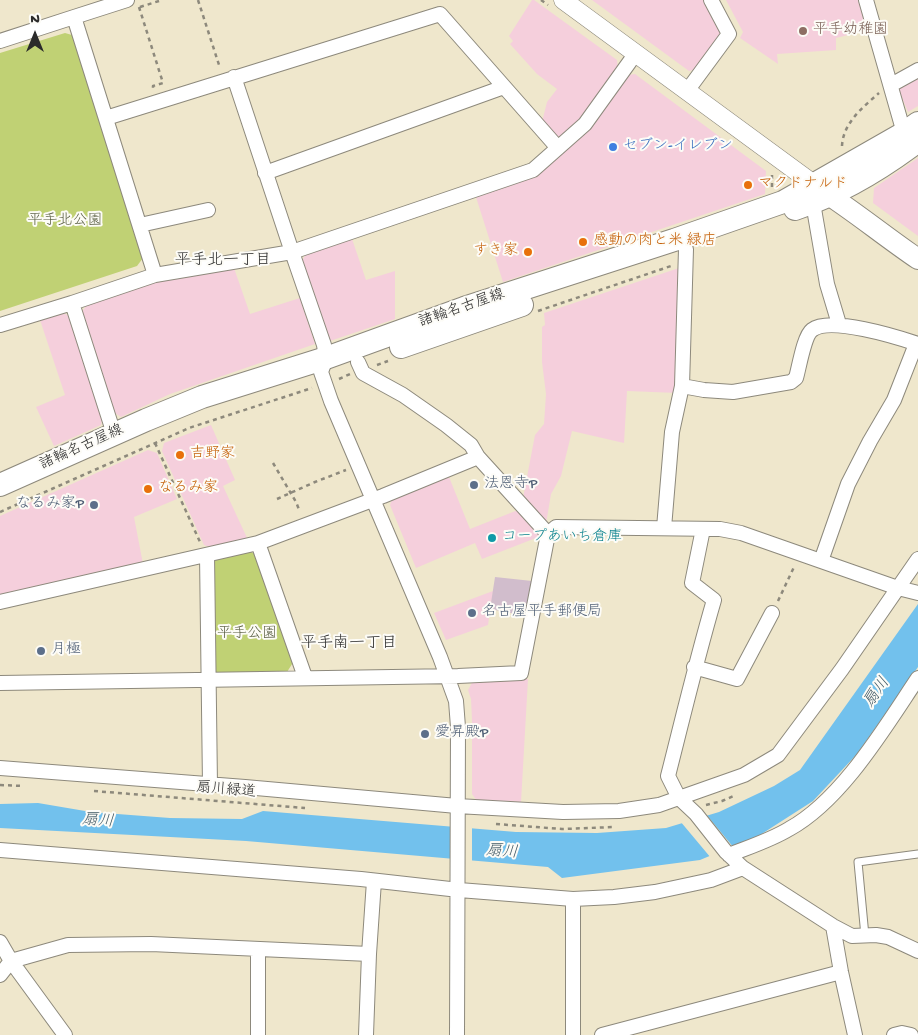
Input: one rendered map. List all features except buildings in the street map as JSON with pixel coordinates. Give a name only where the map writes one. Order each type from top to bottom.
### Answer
[{"type":"main road","name":"諸輪名古屋線","points":[[0,485],[202,397],[357,367],[686,249],[819,194],[913,132]]},
{"type":"main road","name":"諸輪名古屋線","points":[[0,500],[182,420],[324,374],[464,308],[747,216],[783,202],[819,194]]},
{"type":"main road","points":[[819,194],[918,259]]},
{"type":"street","points":[[563,0],[687,91],[819,194],[827,284],[839,324]]},
{"type":"street","points":[[687,91],[729,34],[711,0]]},
{"type":"street","points":[[866,0],[891,85],[913,132]]},
{"type":"street","points":[[0,41],[74,17],[133,4]]},
{"type":"street","points":[[106,118],[440,14],[558,148]]},
{"type":"street","points":[[74,17],[155,275]]},
{"type":"street","points":[[0,325],[155,275],[292,252],[533,170],[585,124],[636,53]]},
{"type":"street","points":[[891,85],[918,70]]},
{"type":"street","points":[[229,79],[265,173],[324,345],[324,374],[331,401],[374,498],[456,701],[458,727],[457,1035]]},
{"type":"street","points":[[265,173],[504,87]]},
{"type":"street","points":[[140,225],[208,210]]},
{"type":"street","points":[[664,528],[672,432],[682,386],[686,249]]},
{"type":"street","points":[[72,303],[114,434]]},
{"type":"street","points":[[682,386],[733,392],[791,382],[796,378],[808,336],[812,330],[825,326],[839,324],[917,344],[894,400],[848,484],[821,561]]},
{"type":"street","points":[[357,367],[363,373],[403,395],[471,445],[478,457],[548,534]]},
{"type":"street","points":[[0,602],[258,543],[383,496],[478,457]]},
{"type":"street","points":[[0,683],[521,673],[548,534],[556,526],[720,528],[741,533],[898,588],[917,592]]},
{"type":"street","points":[[703,529],[692,583],[714,600],[694,666],[691,688],[668,776],[678,798],[696,814],[743,868],[833,926],[852,936],[876,935],[888,937],[918,951]]},
{"type":"street","points":[[258,543],[305,677]]},
{"type":"street","points":[[206,555],[210,785]]},
{"type":"street","points":[[0,768],[457,806],[578,813],[619,811],[659,805],[744,775],[778,755],[842,669],[918,559]]},
{"type":"street","points":[[694,666],[737,679],[772,613]]},
{"type":"street","points":[[728,853],[790,829],[813,812],[832,794],[869,750],[918,678]]},
{"type":"street","points":[[0,850],[374,881],[458,885],[573,899],[655,892],[711,880],[743,868]]},
{"type":"street","points":[[366,1035],[368,954],[374,881]]},
{"type":"street","points":[[573,899],[573,1035]]},
{"type":"street","points":[[833,926],[855,1035]]},
{"type":"street","points":[[0,942],[11,961],[65,1035]]},
{"type":"street","points":[[0,975],[11,961],[68,945],[151,944],[368,954]]},
{"type":"street","points":[[258,950],[258,1035]]},
{"type":"street","points":[[602,1035],[841,972]]},
{"type":"street","points":[[894,1035],[902,1033],[910,1035]]},
{"type":"lane","points":[[865,936],[858,862],[918,854]]},
{"type":"path","points":[[198,0],[229,79]]},
{"type":"path","points":[[133,4],[163,83],[153,86],[154,89]]},
{"type":"path","points":[[842,149],[845,129],[866,104],[891,85]]},
{"type":"path","points":[[771,195],[772,171]]},
{"type":"path","points":[[0,512],[189,428],[305,390],[324,374],[339,379],[357,367]]},
{"type":"path","points":[[303,386],[305,390]]},
{"type":"path","points":[[155,443],[206,555]]},
{"type":"path","points":[[273,463],[296,502],[302,517]]},
{"type":"path","points":[[277,498],[360,466]]},
{"type":"path","points":[[772,613],[801,554]]},
{"type":"path","points":[[0,785],[26,786]]},
{"type":"path","name":"扇川緑道","points":[[92,791],[311,809]]},
{"type":"shaded area","points":[[532,0],[617,60],[618,70],[579,122],[563,137],[555,137],[542,122],[547,102],[557,89],[537,74],[510,44],[513,41],[509,36]]},
{"type":"shaded area","points":[[592,0],[705,0],[721,29],[721,35],[697,69],[689,71]]},
{"type":"shaded area","name":"平手幼稚園","points":[[726,0],[859,0],[868,30],[836,38],[836,50],[777,54],[778,64],[740,38],[743,32]]},
{"type":"shaded area","points":[[635,74],[766,171],[765,194],[503,282],[475,194],[535,175],[624,76]]},
{"type":"shaded area","points":[[918,74],[918,106],[908,112],[898,88]]},
{"type":"shaded area","points":[[918,158],[918,236],[873,203],[874,188]]},
{"type":"shaded area","points":[[351,236],[366,280],[395,271],[395,319],[330,341],[302,261],[307,252]]},
{"type":"shaded area","points":[[682,267],[678,393],[627,391],[624,443],[572,431],[561,476],[551,494],[546,524],[523,498],[535,435],[544,424],[546,394],[542,362],[542,327],[545,325],[544,313]]},
{"type":"shaded area","points":[[234,268],[250,314],[300,298],[315,344],[170,394],[121,417],[115,413],[82,312],[86,306],[157,280]]},
{"type":"shaded area","points":[[63,313],[71,317],[102,419],[101,425],[54,446],[36,407],[65,395],[40,320]]},
{"type":"shaded area","points":[[211,425],[235,480],[223,486],[248,540],[212,548],[204,545],[162,451],[164,443]]},
{"type":"shaded area","points":[[148,450],[157,453],[177,499],[134,517],[143,564],[0,595],[0,516]]},
{"type":"shaded area","points":[[449,477],[470,529],[518,510],[541,536],[482,559],[475,543],[416,568],[390,505],[392,499]]},
{"type":"shaded area","points":[[495,577],[532,581],[526,616],[490,609]]},
{"type":"shaded area","points":[[493,591],[488,625],[446,640],[434,613]]},
{"type":"shaded area","points":[[528,679],[521,802],[477,801],[472,794],[472,720],[471,699],[468,690],[473,681]]},
{"type":"green space","name":"平手北公園","points":[[65,33],[72,35],[143,258],[137,266],[0,311],[0,53]]},
{"type":"green space","name":"平手公園","points":[[247,550],[257,555],[294,661],[287,672],[217,673],[211,667],[210,564],[216,558]]},
{"type":"water","name":"扇川","points":[[918,604],[918,667],[857,754],[813,801],[760,835],[700,860],[562,878],[548,867],[246,841],[0,828],[0,804],[38,803],[91,812],[170,818],[242,819],[263,811],[516,832],[597,833],[666,828],[719,812],[774,786],[800,770]]},
{"type":"pier","points":[[705,813],[734,848],[711,858],[680,821]]},
{"type":"pier","points":[[450,823],[472,825],[472,863],[450,861]]},
{"type":"place","name":"平手幼稚園","points":[[803,31]]},
{"type":"place","name":"セブン-イレブン","points":[[613,147]]},
{"type":"place","name":"マクドナルド","points":[[748,185]]},
{"type":"place","name":"感動の肉と米 緑店","points":[[583,242]]},
{"type":"place","name":"すき家","points":[[528,252]]},
{"type":"place","name":"吉野家","points":[[180,455]]},
{"type":"place","name":"法恩寺P","points":[[474,485]]},
{"type":"place","name":"なるみ家","points":[[148,489]]},
{"type":"place","name":"なるみ家P","points":[[94,505]]},
{"type":"place","name":"コープあいち倉庫","points":[[492,538]]},
{"type":"place","name":"名古屋平手郵便局","points":[[472,613]]},
{"type":"place","name":"月極","points":[[41,651]]},
{"type":"place","name":"愛昇殿P","points":[[425,734]]},
{"type":"district","name":"平手北一丁目","points":[[223,262]]},
{"type":"district","name":"平手南一丁目","points":[[349,645]]}]
